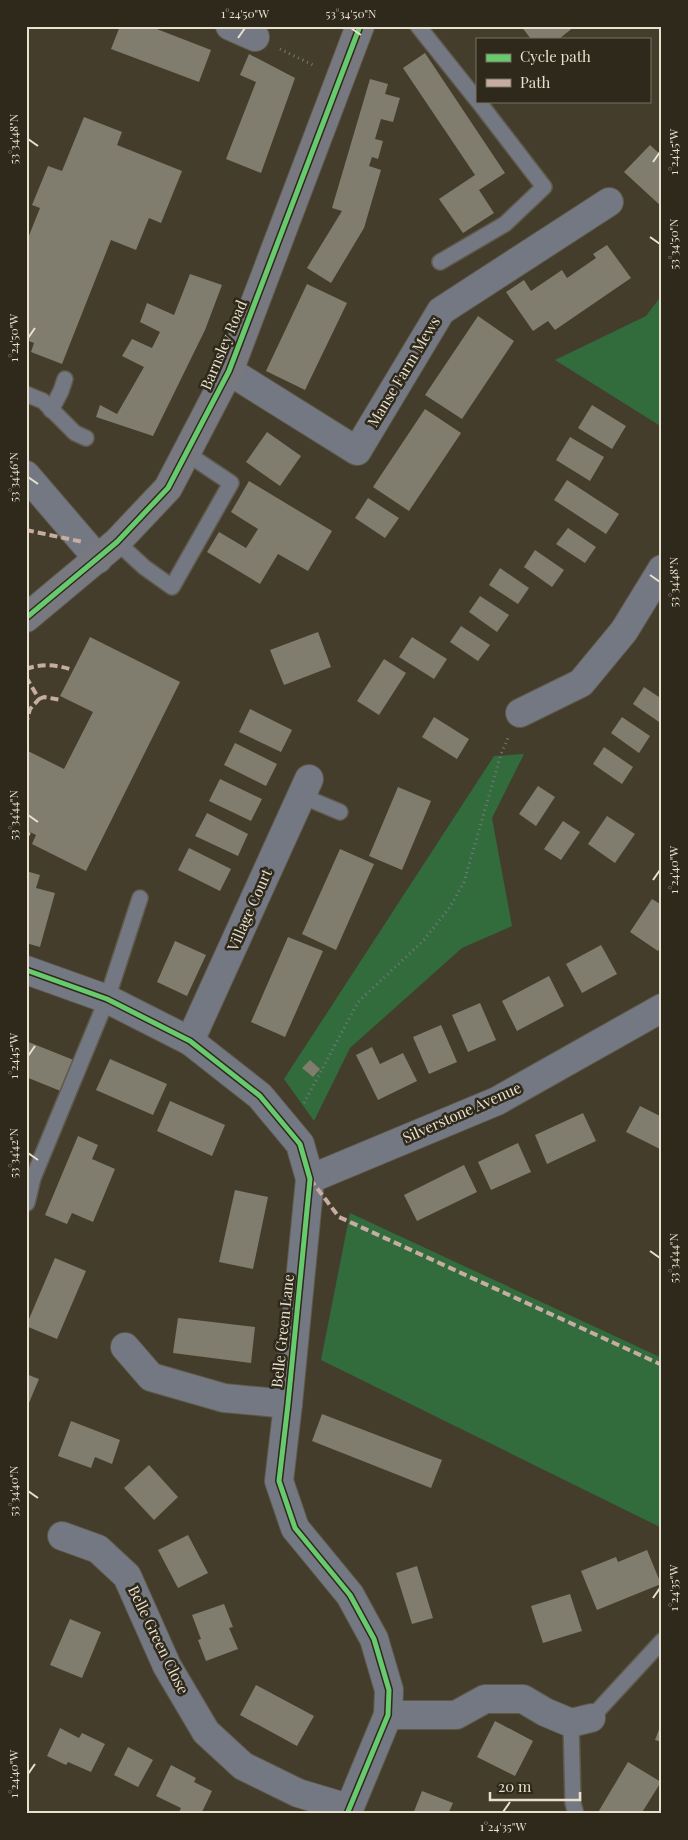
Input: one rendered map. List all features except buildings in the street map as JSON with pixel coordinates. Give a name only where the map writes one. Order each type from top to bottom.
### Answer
[{"type":"street","name":"Barnsley Road","points":[[26,618],[107,550],[168,488],[229,371],[360,26]]},
{"type":"street","name":"Manse Farm Mews","points":[[229,371],[354,458],[441,311],[609,202]]},
{"type":"street","points":[[26,475],[107,550]]},
{"type":"street","points":[[520,713],[581,683],[624,631],[662,569]]},
{"type":"street","name":"Village Court","points":[[190,1041],[305,788]]},
{"type":"street","name":"Belle Green Lane","points":[[26,970],[107,999],[190,1041],[260,1096],[300,1144],[310,1179],[279,1481],[295,1528],[350,1595],[374,1639],[389,1690],[388,1715],[348,1811]]},
{"type":"street","name":"Silverstone Avenue","points":[[310,1179],[497,1101],[662,1008]]},
{"type":"street","points":[[125,1347],[151,1377],[224,1398],[288,1404]]},
{"type":"street","name":"Belle Green Close","points":[[62,1536],[98,1549],[127,1576],[167,1666],[206,1732],[243,1766],[298,1793],[348,1811]]},
{"type":"street","points":[[388,1715],[456,1715],[485,1699],[523,1699],[545,1712],[581,1721]]},
{"type":"lane","points":[[418,26],[476,100]]},
{"type":"lane","points":[[440,262],[504,224],[544,187],[478,102]]},
{"type":"lane","points":[[51,410],[65,379]]},
{"type":"lane","points":[[26,394],[43,401],[75,433],[86,438]]},
{"type":"lane","points":[[107,550],[144,567],[172,587],[231,483],[186,453]]},
{"type":"lane","points":[[305,788],[340,812]]},
{"type":"lane","points":[[27,1203],[33,1178],[107,999],[140,898]]},
{"type":"lane","points":[[576,1814],[573,1802],[581,1721],[662,1641]]},
{"type":"path","points":[[243,31],[341,78]]},
{"type":"path","points":[[289,1130],[358,1002],[424,941],[450,908],[464,882],[501,754],[520,713]]},
{"type":"green space","points":[[662,295],[662,427],[555,360],[646,316]]},
{"type":"green space","points":[[524,754],[492,818],[512,926],[462,948],[350,1048],[314,1121],[284,1079],[494,756]]},
{"type":"green space","points":[[350,1213],[662,1358],[662,1528],[321,1360]]},
{"type":"marked path","points":[[26,530],[83,542]]},
{"type":"marked path","points":[[26,669],[50,665],[73,670]]},
{"type":"marked path","points":[[26,677],[39,699],[30,709],[26,724]]},
{"type":"marked path","points":[[39,699],[44,697],[61,700]]},
{"type":"marked path","points":[[26,838],[29,832]]},
{"type":"marked path","points":[[310,1179],[339,1217],[662,1365]]},
{"type":"cycle path","points":[[26,618],[117,542],[168,488],[229,371],[360,26]]},
{"type":"cycle path","points":[[26,970],[107,999],[190,1041],[260,1096],[300,1144],[310,1179],[279,1481],[295,1528],[350,1595],[374,1639],[389,1690],[388,1715],[347,1814]]}]
